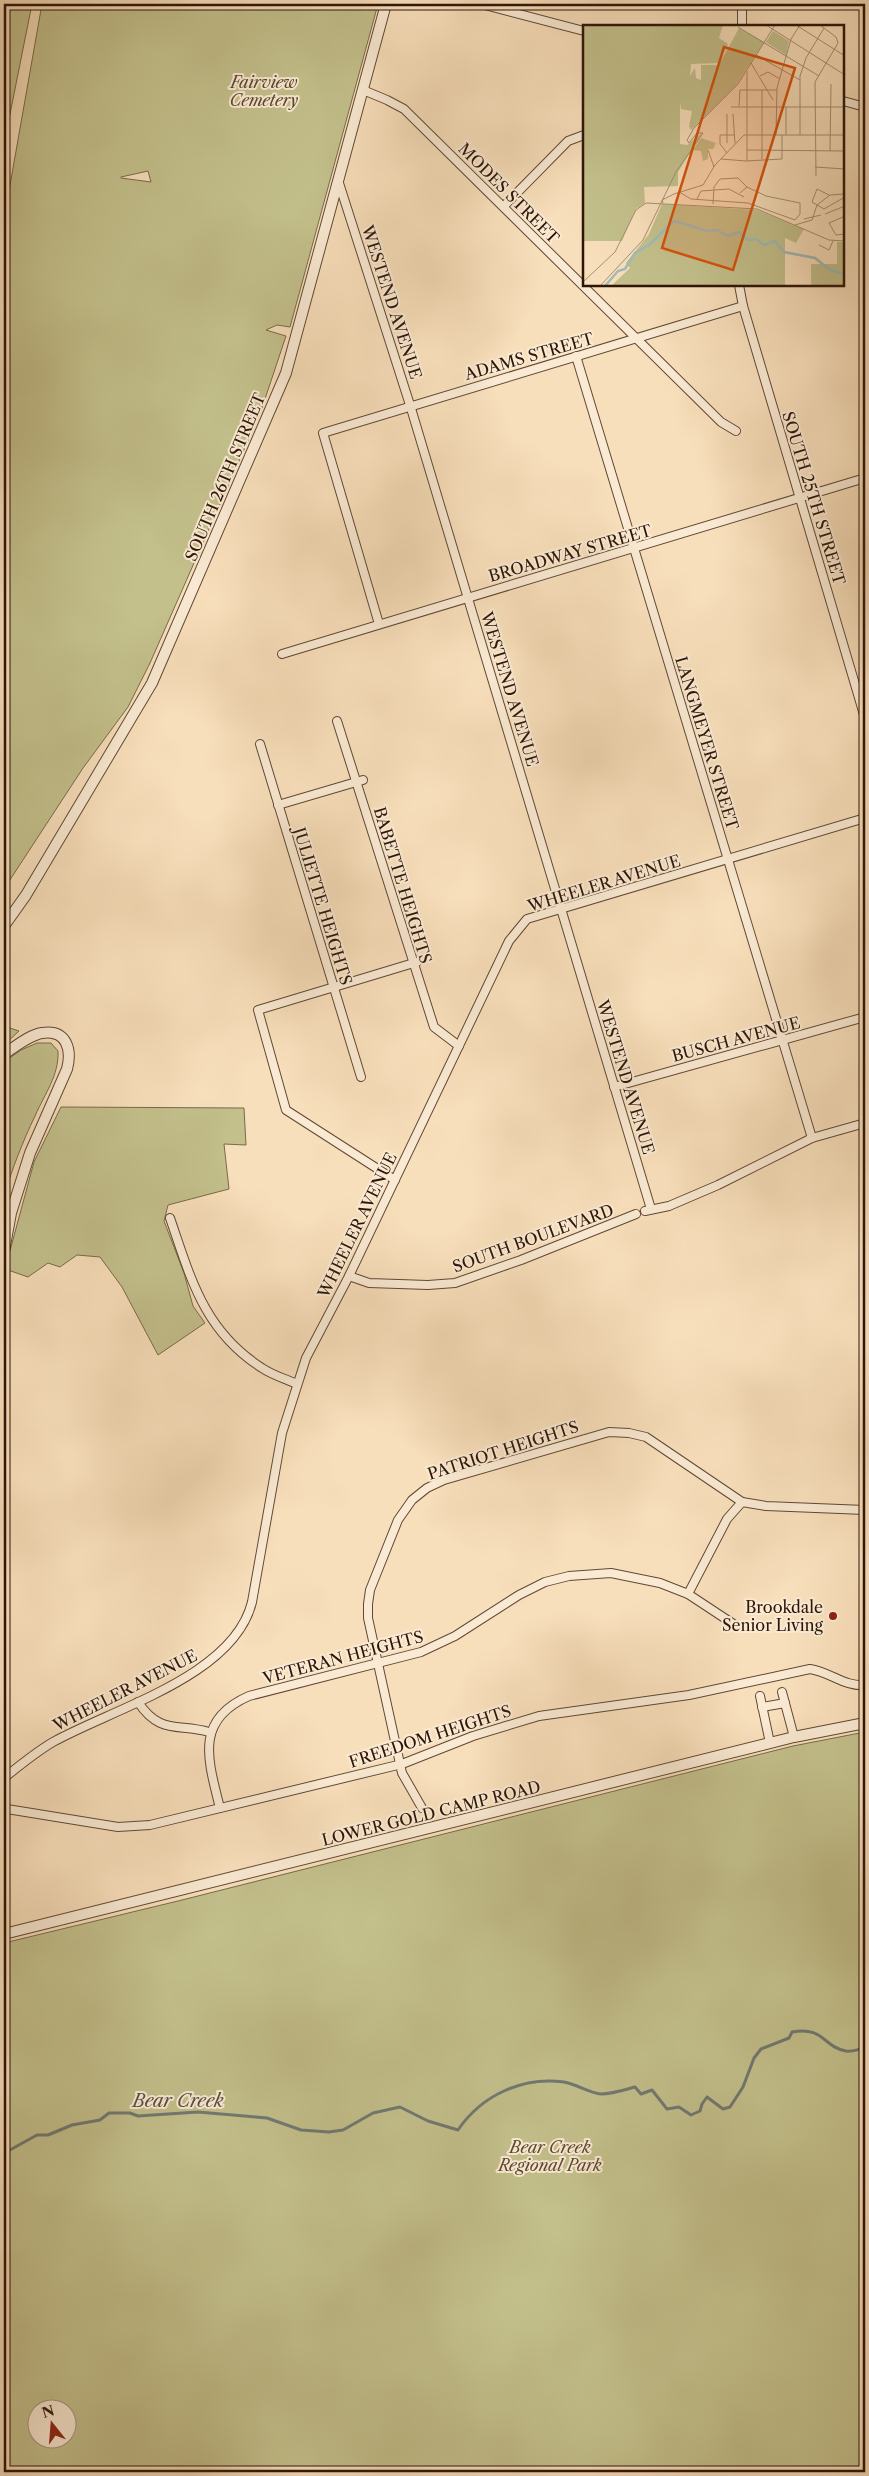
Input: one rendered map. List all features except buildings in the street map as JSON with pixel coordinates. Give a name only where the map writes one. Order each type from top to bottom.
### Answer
[{"type":"street","name":"SOUTH 26TH STREET","points":[[4,926],[26,895],[152,683],[286,373],[386,4]]},
{"type":"street","points":[[481,4],[583,31]]},
{"type":"street","points":[[742,4],[742,25]]},
{"type":"street","name":"MODES STREET","points":[[363,90],[404,109],[583,285]]},
{"type":"street","points":[[844,101],[865,107]]},
{"type":"street","points":[[504,206],[568,141],[581,136]]},
{"type":"street","name":"WESTEND AVENUE","points":[[338,180],[410,405],[468,596],[562,909],[648,1210],[669,1206],[718,1185],[812,1138]]},
{"type":"street","name":"MODES STREET","points":[[584,286],[721,422],[736,431]]},
{"type":"street","name":"SOUTH 25TH STREET","points":[[740,286],[743,306],[865,718]]},
{"type":"street","name":"ADAMS STREET","points":[[379,624],[323,433],[410,405],[743,306]]},
{"type":"street","name":"LANGMEYER STREET","points":[[576,356],[812,1138]]},
{"type":"street","name":"BROADWAY STREET","points":[[282,654],[468,596],[634,549],[865,478]]},
{"type":"street","name":"BABETTE HEIGHTS","points":[[337,721],[360,781],[434,1027],[459,1046]]},
{"type":"street","name":"JULIETTE HEIGHTS","points":[[260,744],[361,1077]]},
{"type":"street","points":[[278,805],[360,781]]},
{"type":"street","name":"WHEELER AVENUE","points":[[4,1778],[53,1743],[197,1671],[230,1644],[249,1616],[282,1433],[306,1358],[349,1276],[509,941],[518,927],[527,919],[865,818]]},
{"type":"street","points":[[395,1180],[286,1110],[258,1010],[415,962]]},
{"type":"street","name":"BUSCH AVENUE","points":[[614,1087],[865,1017]]},
{"type":"street","points":[[4,1054],[41,1033],[54,1032],[64,1038],[69,1046],[70,1057],[67,1069],[23,1172],[11,1213],[4,1251]]},
{"type":"street","points":[[812,1138],[865,1123]]},
{"type":"street","name":"SOUTH BOULEVARD","points":[[349,1276],[369,1283],[428,1285],[455,1283],[521,1260],[636,1214]]},
{"type":"street","points":[[170,1218],[194,1286],[207,1314],[233,1345],[262,1369],[297,1384]]},
{"type":"street","name":"PATRIOT HEIGHTS","points":[[422,1808],[402,1773],[402,1764],[368,1618],[370,1590],[398,1520],[412,1500],[427,1488],[444,1480],[592,1435],[609,1432],[629,1433],[646,1437],[660,1445],[742,1502],[766,1506],[865,1510]]},
{"type":"street","points":[[688,1594],[727,1519],[742,1502]]},
{"type":"street","name":"VETERAN HEIGHTS","points":[[209,1732],[221,1714],[237,1701],[249,1696],[436,1647],[519,1594],[545,1582],[569,1576],[611,1573],[660,1583],[688,1594],[738,1627]]},
{"type":"street","name":"FREEDOM HEIGHTS","points":[[4,1805],[7,1809],[118,1827],[150,1825],[402,1764],[473,1736],[539,1716],[709,1691],[810,1668],[821,1670],[846,1683],[865,1685]]},
{"type":"street","points":[[782,1692],[794,1737]]},
{"type":"street","points":[[760,1696],[770,1743]]},
{"type":"street","points":[[138,1702],[151,1719],[172,1729],[193,1728],[209,1732],[210,1766],[220,1808]]},
{"type":"street","points":[[762,1707],[785,1703]]},
{"type":"street","name":"LOWER GOLD CAMP ROAD","points":[[4,1934],[794,1737],[865,1723]]},
{"type":"green space","points":[[4,4],[32,4],[4,144]]},
{"type":"green space","name":"Fairview Cemetery","points":[[42,4],[378,4],[290,327],[277,325],[266,330],[286,336],[261,411],[150,663],[128,707],[83,768],[4,889],[4,219]],"holes":[[[148,171],[151,182],[121,178],[121,177]]]},
{"type":"green space","points":[[4,1026],[19,1031],[4,1045]]},
{"type":"green space","points":[[37,1043],[51,1043],[58,1051],[58,1060],[51,1084],[22,1145],[4,1196],[4,1062],[21,1050]]},
{"type":"green space","points":[[61,1107],[244,1108],[246,1145],[224,1144],[229,1189],[168,1205],[164,1221],[184,1273],[193,1306],[205,1323],[158,1355],[122,1287],[100,1257],[77,1255],[60,1267],[48,1263],[28,1277],[5,1269],[34,1162]]},
{"type":"green space","name":"Bear Creek Regional Park","points":[[865,1732],[865,2472],[4,2472],[4,1943],[793,1746]]},
{"type":"waterway","name":"Bear Creek","points":[[4,2168],[8,2159],[8,2151],[37,2135],[48,2135],[72,2125],[100,2120],[109,2113],[130,2113],[138,2116],[198,2112],[267,2118],[301,2130],[329,2132],[343,2130],[373,2113],[400,2107],[428,2121],[458,2130],[478,2107],[491,2098],[518,2086],[548,2081],[569,2083],[601,2094],[614,2093],[635,2087],[641,2094],[652,2090],[667,2109],[679,2107],[691,2115],[700,2111],[707,2097],[723,2109],[730,2107],[743,2087],[754,2058],[761,2049],[789,2038],[792,2032],[803,2031],[817,2034],[832,2046],[846,2051],[865,2048]]},
{"type":"place","name":"Brookdale Senior Living","points":[[833,1616]]}]
